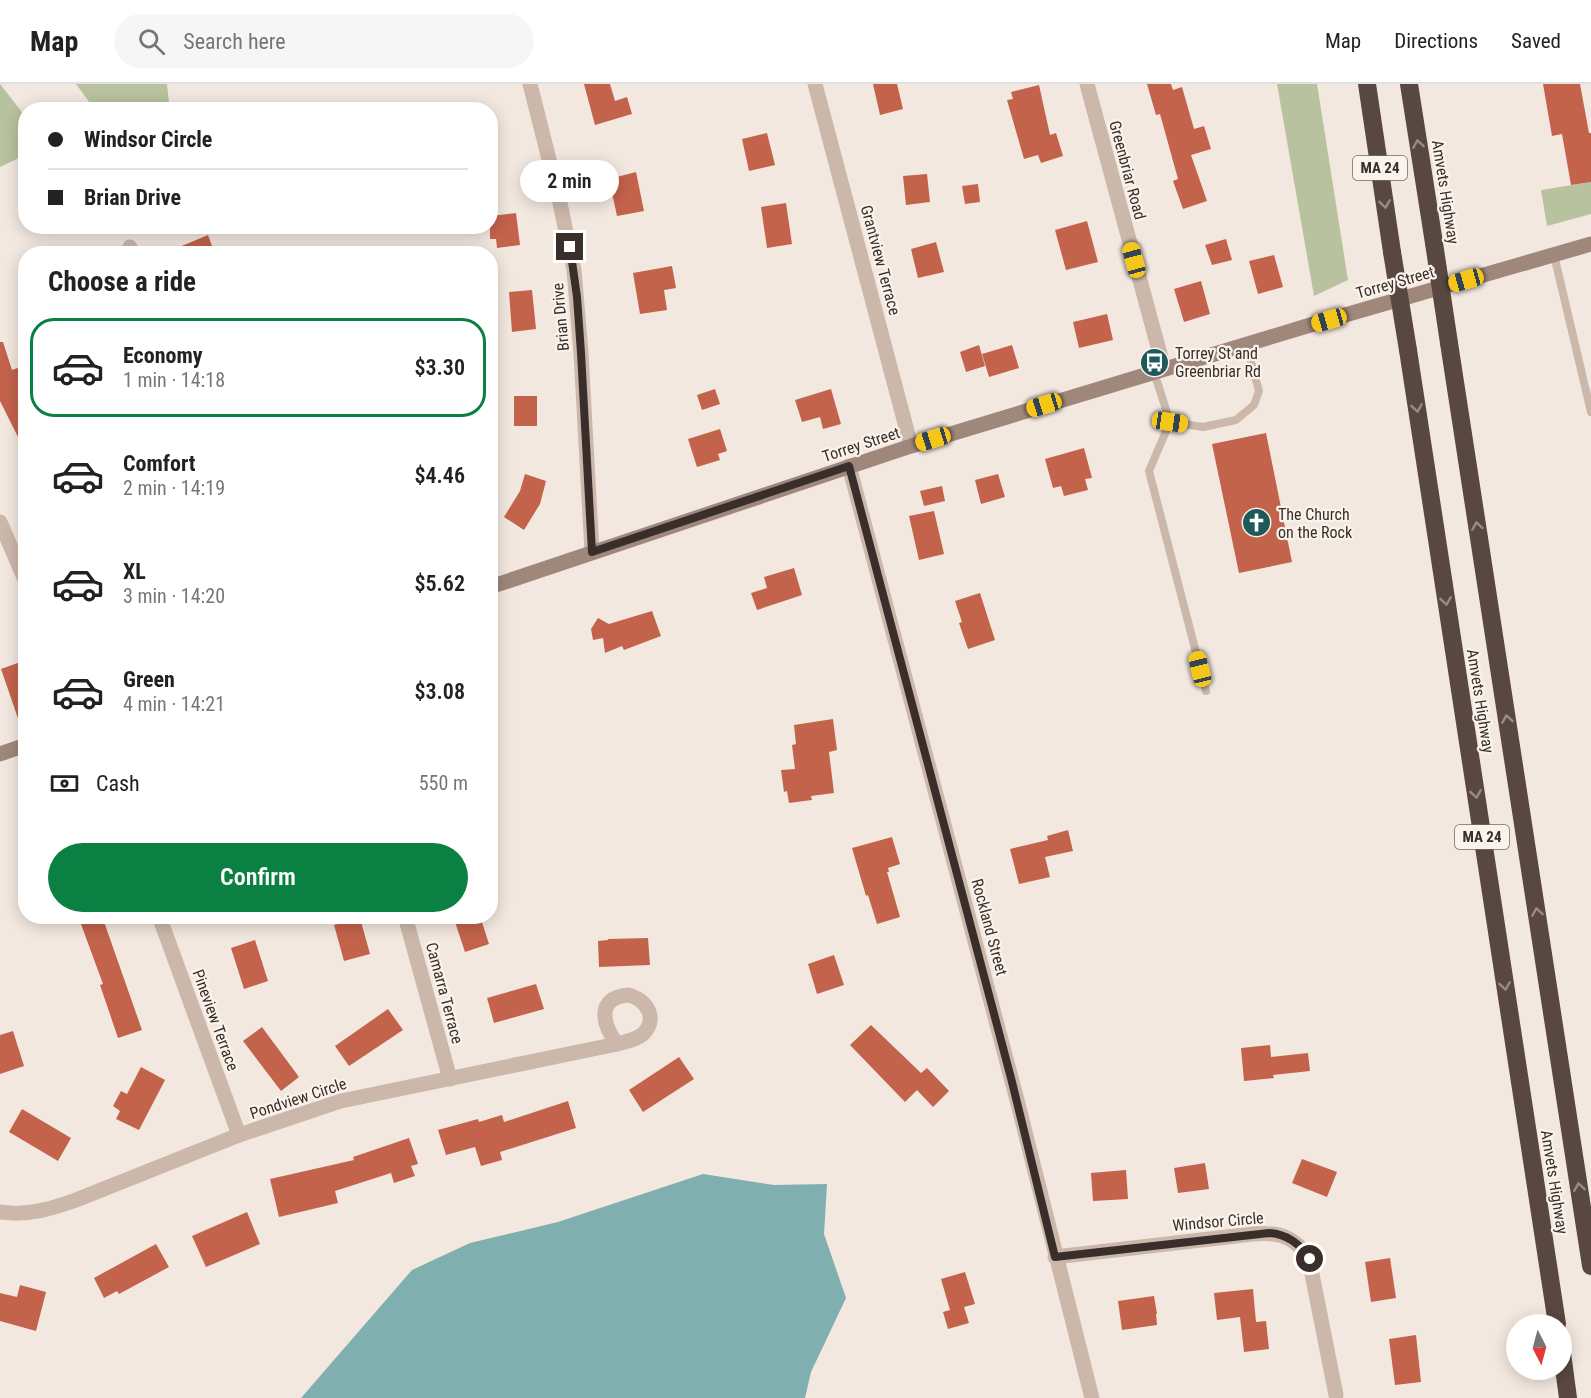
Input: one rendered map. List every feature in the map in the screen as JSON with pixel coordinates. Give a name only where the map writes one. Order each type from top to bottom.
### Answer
[{"type":"highway","name":"Amvets Highway","points":[[1367,84],[1555,1314]]},
{"type":"highway","name":"Amvets Highway","points":[[1409,84],[1591,1266]]},
{"type":"highway","points":[[1566,1380],[1568,1398]]},
{"type":"main road","name":"Torrey Street","points":[[498,584],[911,446],[1246,344],[1591,244]]},
{"type":"main road","points":[[0,754],[18,748]]},
{"type":"street","name":"Brian Drive","points":[[530,84],[574,270],[592,552]]},
{"type":"street","name":"Grantview Terrace","points":[[815,84],[911,446]]},
{"type":"street","name":"Greenbriar Road","points":[[1086,84],[1159,370]]},
{"type":"street","name":"Rockland Street","points":[[849,466],[1014,1089],[1092,1398]]},
{"type":"street","points":[[0,522],[18,564]]},
{"type":"street","name":"Pineview Terrace","points":[[162,924],[240,1135]]},
{"type":"street","name":"Camarra Terrace","points":[[407,924],[450,1079]]},
{"type":"street","name":"Pondview Circle","points":[[0,1212],[30,1213],[52,1209],[240,1135],[341,1101],[616,1044]]},
{"type":"street","name":"Windsor Circle","points":[[1055,1257],[1253,1234],[1276,1234],[1290,1239],[1301,1247],[1310,1259],[1335,1395]]},
{"type":"lane","points":[[1554,255],[1591,412]]},
{"type":"lane","points":[[1170,422],[1203,427],[1236,420],[1254,405],[1259,391],[1246,344]]},
{"type":"lane","points":[[1159,370],[1170,422],[1149,471],[1206,691]]},
{"type":"green space","points":[[0,84],[18,107],[18,158],[0,167]]},
{"type":"green space","points":[[76,84],[167,84],[169,102],[89,102]]},
{"type":"green space","points":[[1277,84],[1317,84],[1348,280],[1314,296]]},
{"type":"green space","points":[[1591,182],[1591,214],[1547,226],[1541,190]]},
{"type":"water","points":[[703,1174],[774,1185],[827,1184],[824,1234],[846,1298],[811,1372],[805,1398],[301,1398],[412,1270],[470,1243],[558,1222]]},
{"type":"building","points":[[584,84],[610,84],[615,101],[627,97],[632,114],[595,125]]},
{"type":"building","points":[[873,84],[897,84],[903,109],[880,115]]},
{"type":"building","points":[[1147,84],[1171,84],[1173,90],[1182,87],[1194,129],[1204,126],[1211,149],[1191,155],[1207,201],[1183,209],[1173,181],[1178,179],[1160,114],[1156,115]]},
{"type":"building","points":[[1543,84],[1580,84],[1589,133],[1591,133],[1591,182],[1571,185],[1562,134],[1552,136]]},
{"type":"building","points":[[1039,85],[1050,135],[1056,133],[1063,156],[1041,163],[1038,155],[1024,159],[1007,100],[1013,99],[1011,92]]},
{"type":"building","points":[[767,133],[775,165],[749,171],[742,139]]},
{"type":"building","points":[[636,172],[644,211],[617,216],[609,179]]},
{"type":"building","points":[[927,174],[930,202],[906,205],[903,176]]},
{"type":"building","points":[[978,184],[980,202],[965,204],[962,186]]},
{"type":"building","points":[[786,203],[792,244],[767,248],[761,207]]},
{"type":"building","points":[[516,213],[520,245],[498,248],[496,239],[490,239],[490,234],[498,234],[498,215]]},
{"type":"building","points":[[1087,221],[1098,262],[1066,270],[1055,230]]},
{"type":"building","points":[[208,235],[212,246],[182,246]]},
{"type":"building","points":[[1226,239],[1232,260],[1212,265],[1205,245]]},
{"type":"building","points":[[936,242],[944,272],[918,278],[911,249]]},
{"type":"building","points":[[1274,255],[1283,287],[1258,294],[1249,261]]},
{"type":"building","points":[[672,266],[676,288],[664,290],[667,310],[640,314],[633,273]]},
{"type":"building","points":[[1201,281],[1210,314],[1184,322],[1174,289]]},
{"type":"building","points":[[532,290],[536,329],[512,332],[509,292]]},
{"type":"building","points":[[1107,314],[1113,340],[1079,348],[1073,322]]},
{"type":"building","points":[[0,342],[3,342],[12,370],[18,368],[18,437],[0,401]]},
{"type":"building","points":[[979,345],[985,366],[966,372],[960,352]]},
{"type":"building","points":[[1012,345],[1019,368],[989,377],[982,354]]},
{"type":"building","points":[[715,389],[720,404],[702,410],[697,395]]},
{"type":"building","points":[[831,389],[841,424],[823,429],[820,417],[802,422],[795,400]]},
{"type":"building","points":[[514,396],[537,396],[537,426],[514,426]]},
{"type":"building","points":[[720,429],[727,451],[718,454],[720,460],[697,467],[688,439]]},
{"type":"building","name":"The Church on the Rock","points":[[1266,433],[1292,562],[1239,573],[1212,444]]},
{"type":"building","points":[[1084,448],[1092,478],[1085,479],[1088,490],[1064,496],[1061,486],[1053,488],[1045,459]]},
{"type":"building","points":[[525,474],[546,481],[540,504],[524,530],[504,517],[520,491]]},
{"type":"building","points":[[998,474],[1005,497],[981,504],[975,480]]},
{"type":"building","points":[[942,486],[945,501],[924,506],[920,491]]},
{"type":"building","points":[[934,511],[944,554],[919,560],[909,516]]},
{"type":"building","points":[[794,568],[802,595],[757,610],[751,593],[767,588],[764,577]]},
{"type":"building","points":[[980,593],[995,640],[968,649],[959,623],[962,622],[955,601]]},
{"type":"building","points":[[652,611],[661,636],[624,650],[622,646],[605,653],[603,638],[593,640],[591,629],[598,618],[609,624]]},
{"type":"building","points":[[18,663],[18,718],[1,669]]},
{"type":"building","points":[[833,719],[837,750],[829,752],[834,793],[811,796],[812,800],[789,803],[787,791],[784,792],[781,770],[795,769],[792,745],[796,744],[794,725]]},
{"type":"building","points":[[1068,830],[1073,851],[1045,857],[1050,877],[1019,884],[1010,849],[1048,840],[1047,836]]},
{"type":"building","points":[[892,837],[900,864],[888,868],[889,872],[887,872],[900,917],[877,924],[852,848]]},
{"type":"building","points":[[81,924],[105,924],[142,1030],[118,1038],[100,985],[103,984]]},
{"type":"building","points":[[362,924],[370,954],[344,961],[334,925]]},
{"type":"building","points":[[456,924],[483,924],[489,944],[465,952]]},
{"type":"building","points":[[648,938],[650,965],[599,967],[598,941]]},
{"type":"building","points":[[255,940],[268,981],[244,989],[231,948]]},
{"type":"building","points":[[834,955],[844,985],[817,994],[808,964]]},
{"type":"building","points":[[536,984],[544,1009],[494,1023],[487,998]]},
{"type":"building","points":[[388,1009],[403,1030],[349,1066],[335,1046]]},
{"type":"building","points":[[871,1025],[921,1073],[927,1068],[949,1091],[933,1107],[917,1090],[905,1102],[850,1045]]},
{"type":"building","points":[[262,1027],[299,1077],[281,1091],[243,1041]]},
{"type":"building","points":[[13,1031],[24,1066],[0,1074],[0,1035]]},
{"type":"building","points":[[1270,1045],[1271,1057],[1308,1053],[1310,1071],[1244,1081],[1241,1048]]},
{"type":"building","points":[[679,1057],[694,1079],[643,1112],[629,1090]]},
{"type":"building","points":[[141,1067],[165,1080],[139,1130],[116,1119],[120,1111],[113,1106],[121,1091],[127,1094]]},
{"type":"building","points":[[568,1101],[576,1128],[500,1152],[502,1160],[481,1166],[475,1147],[446,1155],[438,1130],[502,1115],[504,1122]]},
{"type":"building","points":[[22,1109],[71,1138],[58,1161],[9,1132]]},
{"type":"building","points":[[409,1138],[418,1164],[411,1166],[415,1176],[394,1183],[391,1173],[335,1191],[338,1203],[279,1217],[270,1179],[354,1160],[353,1157]]},
{"type":"building","points":[[1302,1159],[1337,1172],[1327,1197],[1292,1183]]},
{"type":"building","points":[[1205,1163],[1209,1189],[1178,1193],[1174,1168]]},
{"type":"building","points":[[1126,1170],[1128,1199],[1093,1201],[1091,1173]]},
{"type":"building","points":[[247,1212],[260,1244],[206,1267],[192,1236]]},
{"type":"building","points":[[156,1244],[169,1267],[119,1294],[117,1291],[104,1298],[94,1278]]},
{"type":"building","points":[[1390,1258],[1396,1298],[1371,1302],[1365,1262]]},
{"type":"building","points":[[965,1272],[975,1304],[964,1307],[969,1323],[948,1329],[943,1312],[950,1310],[941,1279]]},
{"type":"building","points":[[20,1285],[46,1292],[36,1331],[0,1321],[0,1293],[17,1297]]},
{"type":"building","points":[[1253,1289],[1256,1322],[1266,1321],[1269,1349],[1244,1352],[1240,1317],[1217,1320],[1214,1293]]},
{"type":"building","points":[[1154,1296],[1157,1325],[1122,1330],[1118,1301]]},
{"type":"building","points":[[1416,1335],[1421,1382],[1395,1385],[1389,1339]]},
{"type":"place","name":"Torrey St and Greenbriar Rd","points":[[1154,362]]},
{"type":"place","name":"The Church on the Rock","points":[[1257,523]]},
{"type":"route","points":[[570,247],[577,297],[592,552],[849,466],[1011,1078],[1055,1257],[1269,1233],[1290,1239],[1301,1247],[1310,1259]]}]
